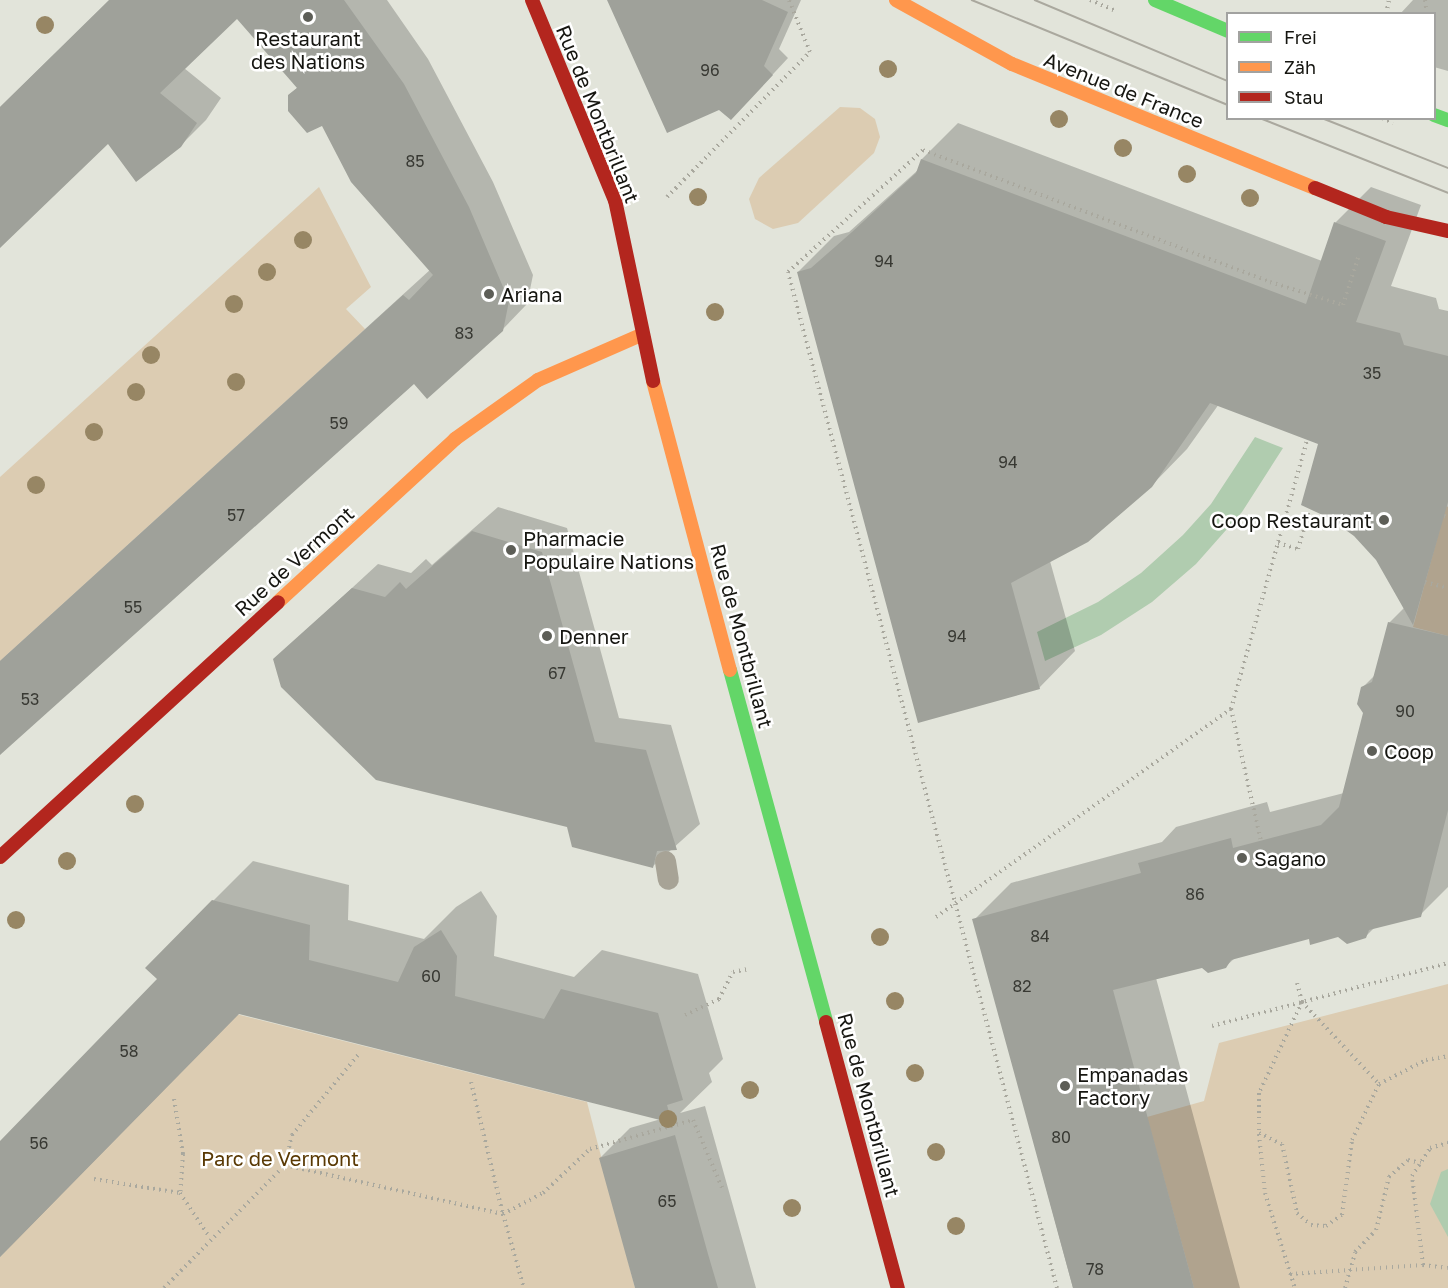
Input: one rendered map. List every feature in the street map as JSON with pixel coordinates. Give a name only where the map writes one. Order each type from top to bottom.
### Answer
[{"type":"main road","name":"Rue de Montbrillant","points":[[532,0],[615,201],[641,335],[898,1288]]},
{"type":"main road","name":"Avenue de France","points":[[896,0],[1012,64],[1059,85],[1386,217],[1448,231]]},
{"type":"main road","points":[[1155,0],[1226,31]]},
{"type":"main road","name":"Rue de Vermont","points":[[0,857],[455,439],[538,380],[641,335]]},
{"type":"path","points":[[667,197],[810,52],[789,0]]},
{"type":"path","points":[[1057,1288],[788,272],[923,150],[1270,282],[1343,304],[1359,255]]},
{"type":"path","points":[[1261,841],[1231,709],[1307,441]]},
{"type":"path","points":[[1278,543],[1298,549],[1310,509]]},
{"type":"path","points":[[1425,582],[1448,588]]},
{"type":"path","points":[[936,917],[956,900],[1231,709]]},
{"type":"path","points":[[1212,1026],[1448,963]]},
{"type":"path","points":[[685,1015],[719,999],[734,972],[749,969]]},
{"type":"path","points":[[1297,983],[1302,1002],[1379,1084]]},
{"type":"path","points":[[1295,1288],[1265,1193],[1258,1133],[1259,1093],[1302,1002]]},
{"type":"path","points":[[164,1288],[210,1238],[285,1165],[292,1135],[358,1055]]},
{"type":"path","points":[[1258,1133],[1282,1144],[1297,1213],[1311,1225],[1326,1226],[1342,1215],[1352,1140],[1379,1084],[1426,1060],[1448,1056]]},
{"type":"path","points":[[471,1082],[503,1214],[524,1288]]},
{"type":"path","points":[[174,1100],[183,1154],[180,1193],[210,1238]]},
{"type":"path","points":[[285,1165],[503,1214],[543,1193],[590,1149],[693,1120],[723,1190]]},
{"type":"path","points":[[1424,1265],[1412,1176],[1430,1148],[1448,1143]]},
{"type":"path","points":[[1345,1288],[1348,1270],[1355,1252],[1376,1230],[1389,1177],[1408,1160],[1421,1162]]},
{"type":"path","points":[[94,1179],[180,1193]]},
{"type":"path","points":[[1290,1274],[1424,1265],[1448,1268]]},
{"type":"green space","points":[[840,107],[860,108],[875,119],[880,137],[874,153],[798,223],[773,229],[755,219],[749,199],[759,178]]},
{"type":"green space","points":[[319,187],[371,287],[346,309],[365,329],[0,661],[0,477]]},
{"type":"green space","points":[[1446,506],[1448,507],[1448,636],[1413,627]]},
{"type":"green space","points":[[1448,984],[1448,1288],[1194,1288],[1147,1117],[1204,1101],[1219,1043]]},
{"type":"green space","name":"Parc de Vermont","points":[[232,1013],[587,1102],[635,1288],[0,1288],[0,1257]]},
{"type":"shaded area","points":[[1255,437],[1283,448],[1242,512],[1196,564],[1152,602],[1101,635],[1045,661],[1037,632],[1098,602],[1141,573],[1183,535],[1211,504]]},
{"type":"shaded area","points":[[1448,1169],[1448,1237],[1430,1204],[1441,1172]]},
{"type":"building","points":[[109,0],[344,0],[404,84],[469,207],[509,301],[503,331],[427,399],[414,384],[0,755],[0,661],[403,295],[409,300],[433,275],[351,182],[322,126],[307,133],[288,111],[288,95],[297,88],[237,19],[160,93],[197,123],[181,147],[136,182],[108,144],[0,248],[0,107]]},
{"type":"building","points":[[607,0],[762,0],[788,12],[764,66],[773,75],[731,120],[719,110],[667,133]]},
{"type":"building","points":[[921,159],[1306,304],[1334,222],[1386,241],[1356,322],[1400,333],[1404,345],[1448,356],[1448,502],[1413,625],[1376,560],[1354,536],[1329,518],[1301,505],[1318,444],[1210,403],[1152,487],[1088,542],[1011,583],[1040,689],[918,723],[797,272],[811,268],[852,232],[916,173]]},
{"type":"building","points":[[472,531],[542,552],[595,742],[646,750],[677,850],[657,851],[653,868],[572,847],[567,827],[376,780],[281,687],[273,659],[352,588],[385,597],[400,582],[406,589]]},
{"type":"building","points":[[1388,622],[1448,636],[1448,810],[1421,917],[1369,930],[1366,938],[1347,944],[1338,937],[1310,945],[1309,939],[1231,960],[1226,968],[1208,973],[1202,968],[1113,990],[1194,1288],[1073,1288],[972,919],[1141,873],[1138,863],[1231,838],[1233,848],[1321,825],[1339,807],[1363,713],[1357,704],[1361,687],[1372,682]]},
{"type":"building","points":[[212,900],[310,925],[309,960],[398,982],[414,947],[441,930],[457,956],[455,996],[544,1019],[561,989],[658,1013],[683,1100],[667,1105],[672,1123],[239,1014],[0,1257],[0,1141],[157,979],[145,968]]},
{"type":"building","points":[[675,1135],[718,1288],[635,1288],[599,1158]]},
{"type":"tram line","points":[[972,0],[1226,104]]},
{"type":"tram line","points":[[1035,0],[1226,80]]},
{"type":"tram line","points":[[1265,120],[1448,193]]},
{"type":"tram line","points":[[1327,120],[1448,168]]},
{"type":"traffic: fast","points":[[1155,0],[1226,30]]},
{"type":"traffic: fast","points":[[1436,116],[1448,120]]},
{"type":"traffic: fast","points":[[730,670],[826,1022]]},
{"type":"traffic: slow","points":[[896,0],[1012,64],[1315,188]]},
{"type":"traffic: slow","points":[[278,602],[455,439],[538,380],[641,335]]},
{"type":"traffic: slow","points":[[653,381],[730,670]]},
{"type":"traffic: jam","points":[[532,0],[615,200],[653,381]]},
{"type":"traffic: jam","points":[[1315,188],[1386,217],[1448,231]]},
{"type":"traffic: jam","points":[[0,857],[278,602]]},
{"type":"traffic: jam","points":[[826,1022],[898,1288]]},
{"type":"place","name":"Restaurant des Nations","points":[[308,17]]},
{"type":"place","name":"Ariana","points":[[489,294]]},
{"type":"place","name":"Coop Restaurant","points":[[1384,520]]},
{"type":"place","name":"Pharmacie Populaire Nations","points":[[511,550]]},
{"type":"place","name":"Denner","points":[[547,636]]},
{"type":"place","name":"Coop","points":[[1372,751]]},
{"type":"place","name":"Sagano","points":[[1242,858]]},
{"type":"place","name":"Empanadas Factory","points":[[1065,1086]]}]
